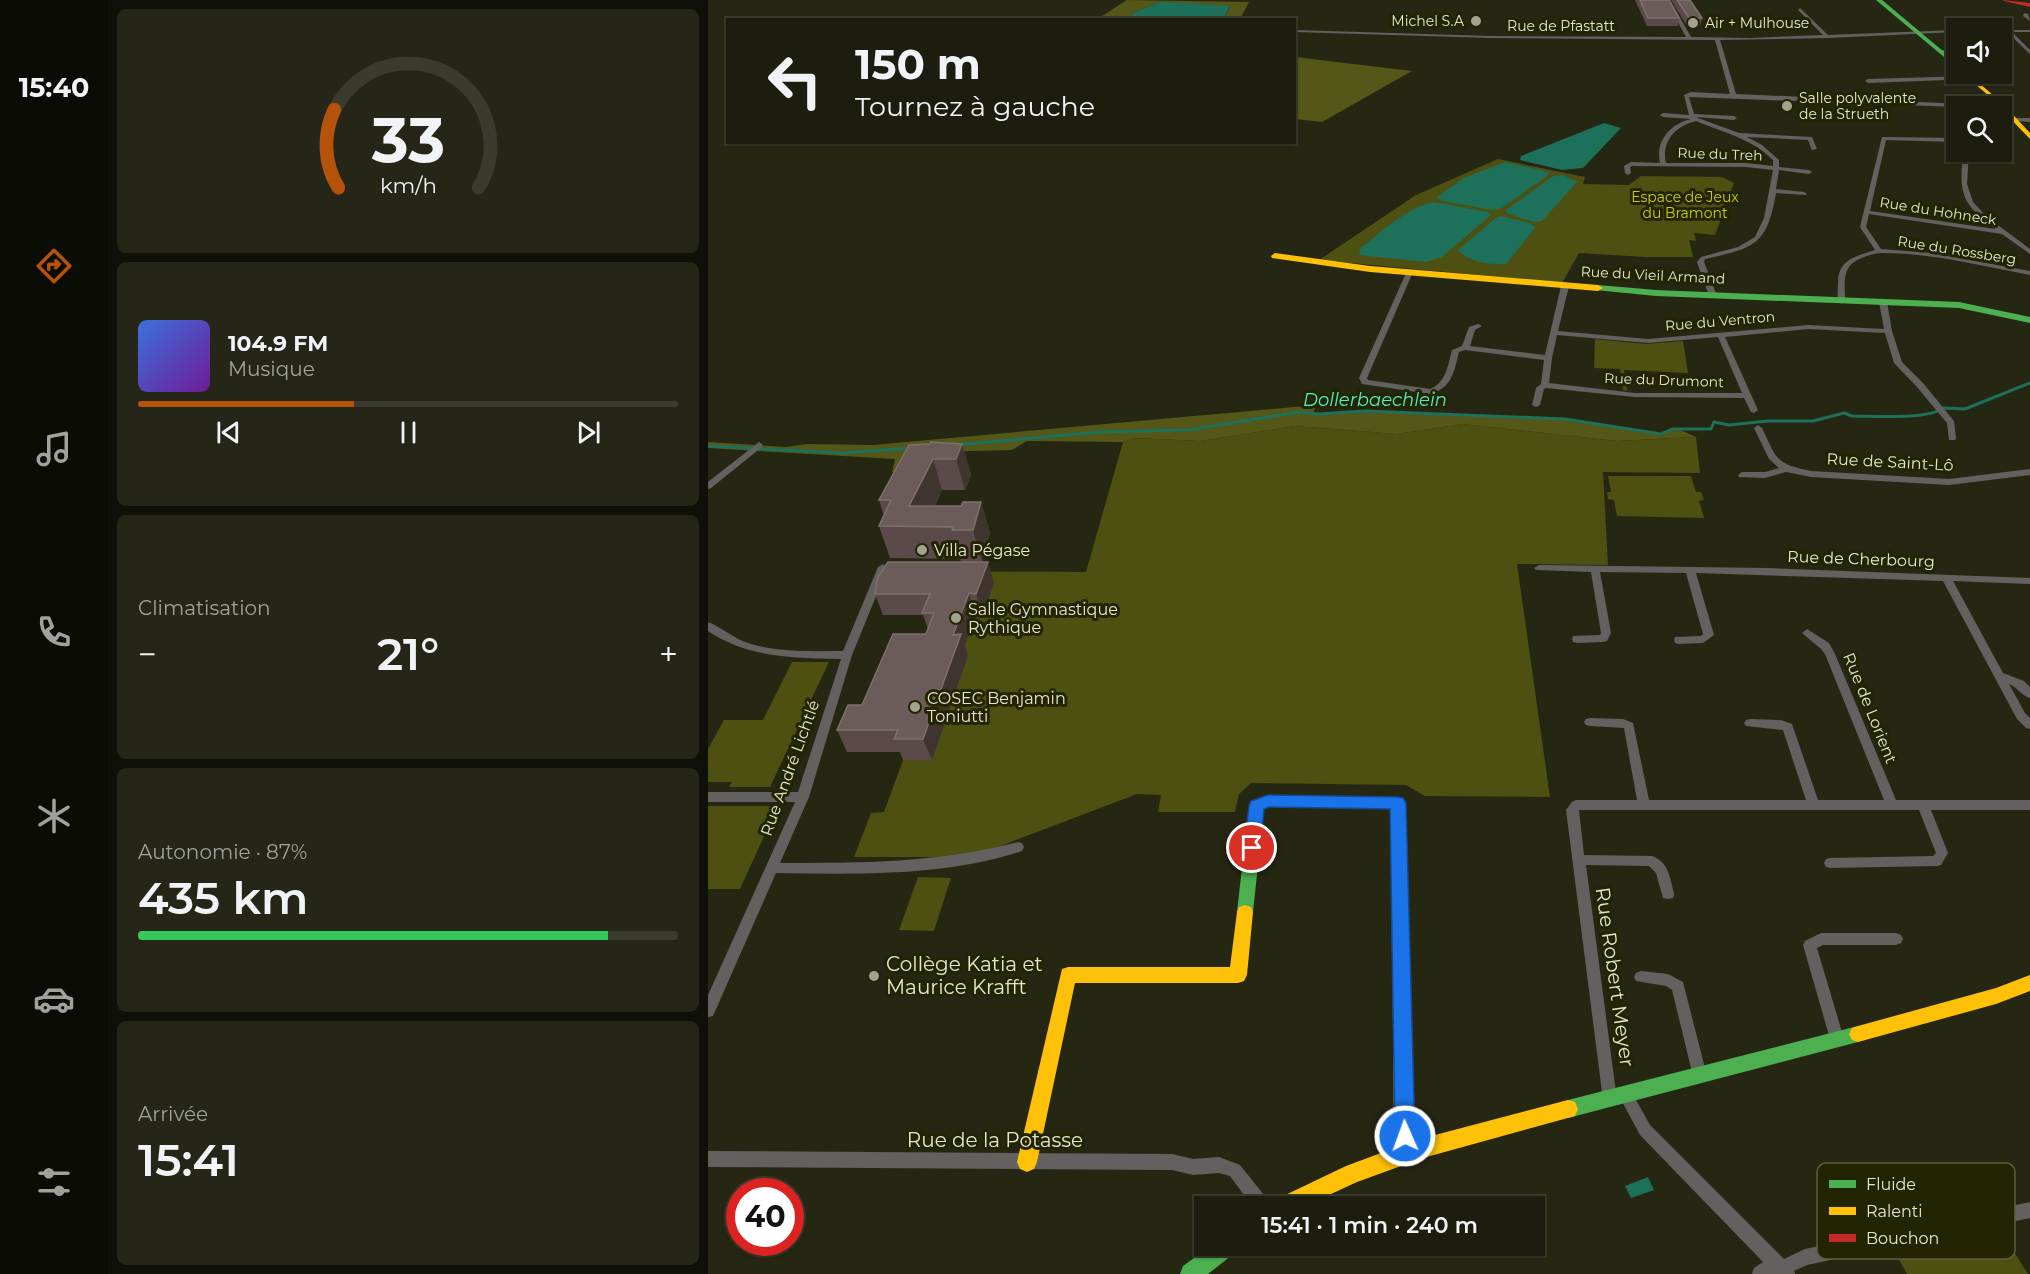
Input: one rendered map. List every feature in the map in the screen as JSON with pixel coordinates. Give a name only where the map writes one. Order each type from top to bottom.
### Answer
[{"type":"main road","points":[[1879,0],[1946,57]]},
{"type":"main road","points":[[2006,0],[2027,5]]},
{"type":"main road","points":[[1976,84],[1989,96]]},
{"type":"main road","points":[[2014,120],[2030,137]]},
{"type":"main road","name":"Rue du Vieil Armand","points":[[1275,256],[1291,260],[1565,286],[1713,296],[1959,305],[2030,320]]},
{"type":"main road","points":[[1027,1162],[1068,975],[1238,975],[1257,806],[1268,801],[1398,803],[1404,1131],[1408,1150]]},
{"type":"main road","points":[[1303,1196],[1341,1176],[1408,1150],[1626,1096],[1996,996],[2030,983]]},
{"type":"main road","points":[[1191,1274],[1215,1256]]},
{"type":"street","points":[[1668,0],[1689,38]]},
{"type":"street","points":[[2027,5],[2025,16],[2030,20]]},
{"type":"street","points":[[1800,9],[1828,37]]},
{"type":"street","name":"Rue de Pfastatt","points":[[1296,31],[1491,37],[1717,39],[1946,31]]},
{"type":"street","points":[[2012,31],[2030,31]]},
{"type":"street","points":[[2012,35],[2030,53]]},
{"type":"street","points":[[1717,39],[1734,97]]},
{"type":"street","points":[[1939,51],[1946,51]]},
{"type":"street","points":[[1868,81],[1946,77]]},
{"type":"street","points":[[1713,296],[1700,262],[1702,258],[1746,247],[1763,234],[1768,224],[1776,160],[1769,152],[1693,117],[1686,96],[1691,94],[1946,105]]},
{"type":"street","points":[[1663,115],[1734,118]]},
{"type":"street","name":"Rue du Treh","points":[[1663,165],[1662,144],[1670,133],[1693,117]]},
{"type":"street","points":[[2014,120],[2030,120]]},
{"type":"street","points":[[1736,136],[1810,138],[1814,148]]},
{"type":"street","points":[[1879,250],[1863,227],[1884,138],[1946,140]]},
{"type":"street","points":[[1965,162],[1966,196],[1979,212],[2030,252]]},
{"type":"street","name":"Rue du Treh","points":[[1628,173],[1627,166],[1631,164],[1746,165],[1809,172]]},
{"type":"street","points":[[1773,191],[1804,194]]},
{"type":"street","name":"Rue du Hohneck","points":[[1866,212],[2006,233]]},
{"type":"street","name":"Rue du Rossberg","points":[[1841,299],[1842,274],[1846,266],[1852,260],[1879,250],[1931,255],[2030,273]]},
{"type":"street","points":[[1409,272],[1363,378],[1365,382],[1419,391],[1438,391],[1444,387],[1456,350],[1465,348],[1548,358]]},
{"type":"street","points":[[1536,405],[1540,388],[1545,385],[1548,358],[1565,286]]},
{"type":"street","points":[[1883,302],[1888,331],[1898,363],[1951,423],[1952,438]]},
{"type":"street","points":[[1465,348],[1472,329],[1478,326]]},
{"type":"street","name":"Rue du Ventron","points":[[1555,333],[1638,341],[1808,327],[1888,331]]},
{"type":"street","name":"Rue du Drumont","points":[[1721,335],[1754,410]]},
{"type":"street","name":"Rue du Drumont","points":[[1545,385],[1635,395],[1747,396]]},
{"type":"street","points":[[1758,428],[1773,459],[1785,469]]},
{"type":"street","points":[[708,486],[759,446]]},
{"type":"street","name":"Rue de Saint-Lô","points":[[1742,475],[1765,475],[1785,469],[1811,474],[1949,482],[2030,472]]},
{"type":"street","name":"Rue André Lichtlé","points":[[709,1007],[803,797],[848,655],[883,567]]},
{"type":"street","name":"Rue de Cherbourg","points":[[1539,568],[1690,570],[2030,581]]},
{"type":"street","points":[[1577,639],[1603,638],[1606,633],[1594,569]]},
{"type":"street","points":[[1679,640],[1703,639],[1709,635],[1690,570]]},
{"type":"street","points":[[1946,578],[2021,716],[2030,725]]},
{"type":"street","points":[[708,626],[738,645],[758,651],[848,655]]},
{"type":"street","name":"Rue de Lorient","points":[[1807,633],[1821,643],[1830,654],[1892,805]]},
{"type":"street","points":[[2000,676],[2020,684],[2030,694]]},
{"type":"street","points":[[1590,722],[1623,723],[1629,726],[1644,804],[2030,805]]},
{"type":"street","points":[[1750,723],[1781,724],[1790,730],[1814,805]]},
{"type":"street","points":[[708,797],[803,797]]},
{"type":"street","name":"Rue Robert Meyer","points":[[1604,1101],[1573,807],[1582,804],[1644,804]]},
{"type":"street","points":[[1830,863],[1937,861],[1942,853],[1923,805]]},
{"type":"street","points":[[772,868],[901,868],[985,857],[1018,847]]},
{"type":"street","points":[[1578,860],[1652,861],[1662,870],[1668,894]]},
{"type":"street","points":[[1837,1039],[1810,945],[1821,939],[1896,939]]},
{"type":"street","points":[[1641,977],[1668,980],[1678,986],[1700,1076]]},
{"type":"street","points":[[1626,1096],[1645,1130],[1782,1269]]},
{"type":"street","name":"Rue de la Potasse","points":[[708,1159],[1172,1162],[1193,1167],[1219,1165],[1235,1170],[1254,1196]]},
{"type":"street","points":[[2015,1213],[2030,1210]]},
{"type":"street","points":[[1760,1274],[1782,1269],[1805,1257],[1817,1254]]},
{"type":"green space","name":"Espace de Jeux du Bramont","points":[[1498,159],[1585,177],[1583,184],[1629,185],[1641,176],[1722,177],[1734,183],[1715,235],[1694,233],[1696,241],[1689,240],[1693,257],[1579,253],[1562,283],[1319,260],[1416,195]]},
{"type":"green space","points":[[1595,339],[1646,344],[1683,341],[1688,373],[1624,370],[1627,391],[1623,390],[1620,369],[1594,368]]},
{"type":"green space","points":[[1463,424],[1617,441],[1696,437],[1700,473],[1603,472],[1608,565],[1517,564],[1550,797],[1425,796],[1406,785],[1251,783],[1239,794],[1235,812],[1158,812],[1161,795],[1137,794],[990,850],[950,857],[854,857],[871,813],[884,812],[906,752],[933,656],[937,615],[882,615],[902,571],[1086,572],[1123,442],[1134,438],[1200,441],[1295,426],[1397,434]]},
{"type":"green space","points":[[1608,476],[1691,476],[1696,492],[1701,492],[1704,500],[1699,501],[1704,518],[1617,516],[1614,500],[1608,499],[1607,492],[1611,492]]},
{"type":"green space","points":[[792,662],[829,662],[770,787],[729,787],[732,782],[708,782],[708,749],[724,720],[763,720]]},
{"type":"green space","points":[[708,806],[770,806],[776,810],[740,889],[708,889]]},
{"type":"green space","points":[[918,877],[951,878],[934,931],[899,930]]},
{"type":"green space","points":[[2015,1254],[2028,1274],[1907,1274],[1899,1259],[2015,1259]]},
{"type":"shaded area","points":[[1127,0],[1249,2],[1241,18],[1224,18],[1230,7],[1160,2],[1133,13],[1130,17],[1138,18],[1099,18]]},
{"type":"shaded area","points":[[1160,2],[1230,6],[1224,18],[1130,17],[1133,13]]},
{"type":"shaded area","points":[[1296,57],[1412,71],[1322,122],[1296,119]]},
{"type":"shaded area","points":[[1604,123],[1621,128],[1583,168],[1562,170],[1520,160],[1521,156]]},
{"type":"shaded area","points":[[1505,162],[1549,172],[1547,176],[1502,208],[1492,210],[1442,201],[1437,197],[1464,178]]},
{"type":"shaded area","points":[[1563,175],[1577,182],[1542,221],[1534,222],[1506,213],[1506,210],[1553,176]]},
{"type":"shaded area","points":[[1434,202],[1488,212],[1491,215],[1442,257],[1425,262],[1359,255],[1360,249],[1395,221],[1414,209]]},
{"type":"shaded area","points":[[1501,216],[1536,227],[1506,264],[1473,260],[1458,250],[1497,217]]},
{"type":"shaded area","points":[[1316,405],[1313,414],[1366,411],[1564,419],[1662,435],[1671,430],[1679,430],[1696,437],[1617,441],[1463,424],[1397,434],[1295,426],[1200,441],[1134,438],[1123,442],[1027,441],[1012,450],[935,452],[916,470],[892,472],[895,459],[708,448],[708,442],[786,447],[807,444],[873,445]]},
{"type":"shaded area","points":[[1648,1177],[1654,1190],[1631,1198],[1625,1186]]},
{"type":"building","points":[[1640,0],[1669,0],[1679,18],[1648,18]]},
{"type":"building","points":[[1677,0],[1690,0],[1702,18],[1689,18]]},
{"type":"building","points":[[931,442],[962,444],[956,459],[933,459],[909,506],[961,506],[963,502],[981,502],[973,530],[952,530],[953,527],[879,526],[891,500],[879,500],[909,445],[930,444]]},
{"type":"building","points":[[888,562],[988,562],[976,594],[969,593],[953,635],[961,634],[923,739],[894,739],[898,730],[837,730],[848,705],[862,705],[893,634],[926,634],[934,613],[922,613],[930,594],[875,594],[878,577]]},
{"type":"waterway","name":"Dollerbaechlein","points":[[957,445],[1098,432],[1188,430],[1299,412],[1319,414],[1365,411],[1565,419],[1661,434],[1672,429],[1711,429],[1714,422],[1729,425],[1768,421],[1813,421],[1844,413],[1852,416],[1913,416],[1935,412],[1942,408],[1965,409],[2030,383]]},
{"type":"waterway","name":"Dollerbaechlein","points":[[708,446],[843,453],[911,448]]},
{"type":"traffic: fast","points":[[1879,0],[1946,57]]},
{"type":"traffic: fast","points":[[1598,288],[1656,293],[1959,305],[2030,320]]},
{"type":"traffic: fast","points":[[1245,912],[1257,806],[1267,801],[1398,803],[1402,1031]]},
{"type":"traffic: fast","points":[[1568,1109],[1858,1034]]},
{"type":"traffic: fast","points":[[1191,1274],[1215,1256]]},
{"type":"traffic: slow","points":[[1977,84],[2001,105],[2030,137]]},
{"type":"traffic: slow","points":[[1275,256],[1370,269],[1598,288]]},
{"type":"traffic: slow","points":[[1027,1162],[1068,975],[1238,975],[1245,912]]},
{"type":"traffic: slow","points":[[1858,1034],[1996,996],[2030,983]]},
{"type":"traffic: slow","points":[[1402,1031],[1404,1131],[1408,1151]]},
{"type":"traffic: slow","points":[[1303,1196],[1353,1173],[1423,1148],[1494,1127],[1568,1109]]},
{"type":"traffic: jam","points":[[2006,0],[2030,5]]},
{"type":"place","name":"Michel S.A","points":[[1476,21]]},
{"type":"place","name":"Air + Mulhouse","points":[[1693,23]]},
{"type":"place","name":"Salle polyvalente de la Strueth","points":[[1787,106]]},
{"type":"place","name":"Villa Pégase","points":[[922,550]]},
{"type":"place","name":"Salle Gymnastique Rythique","points":[[956,618]]},
{"type":"place","name":"COSEC Benjamin Toniutti","points":[[915,707]]},
{"type":"place","name":"Collège Katia et Maurice Krafft","points":[[874,976]]},
{"type":"route","points":[[1252,848],[1257,806],[1268,801],[1398,803],[1405,1136]]}]
